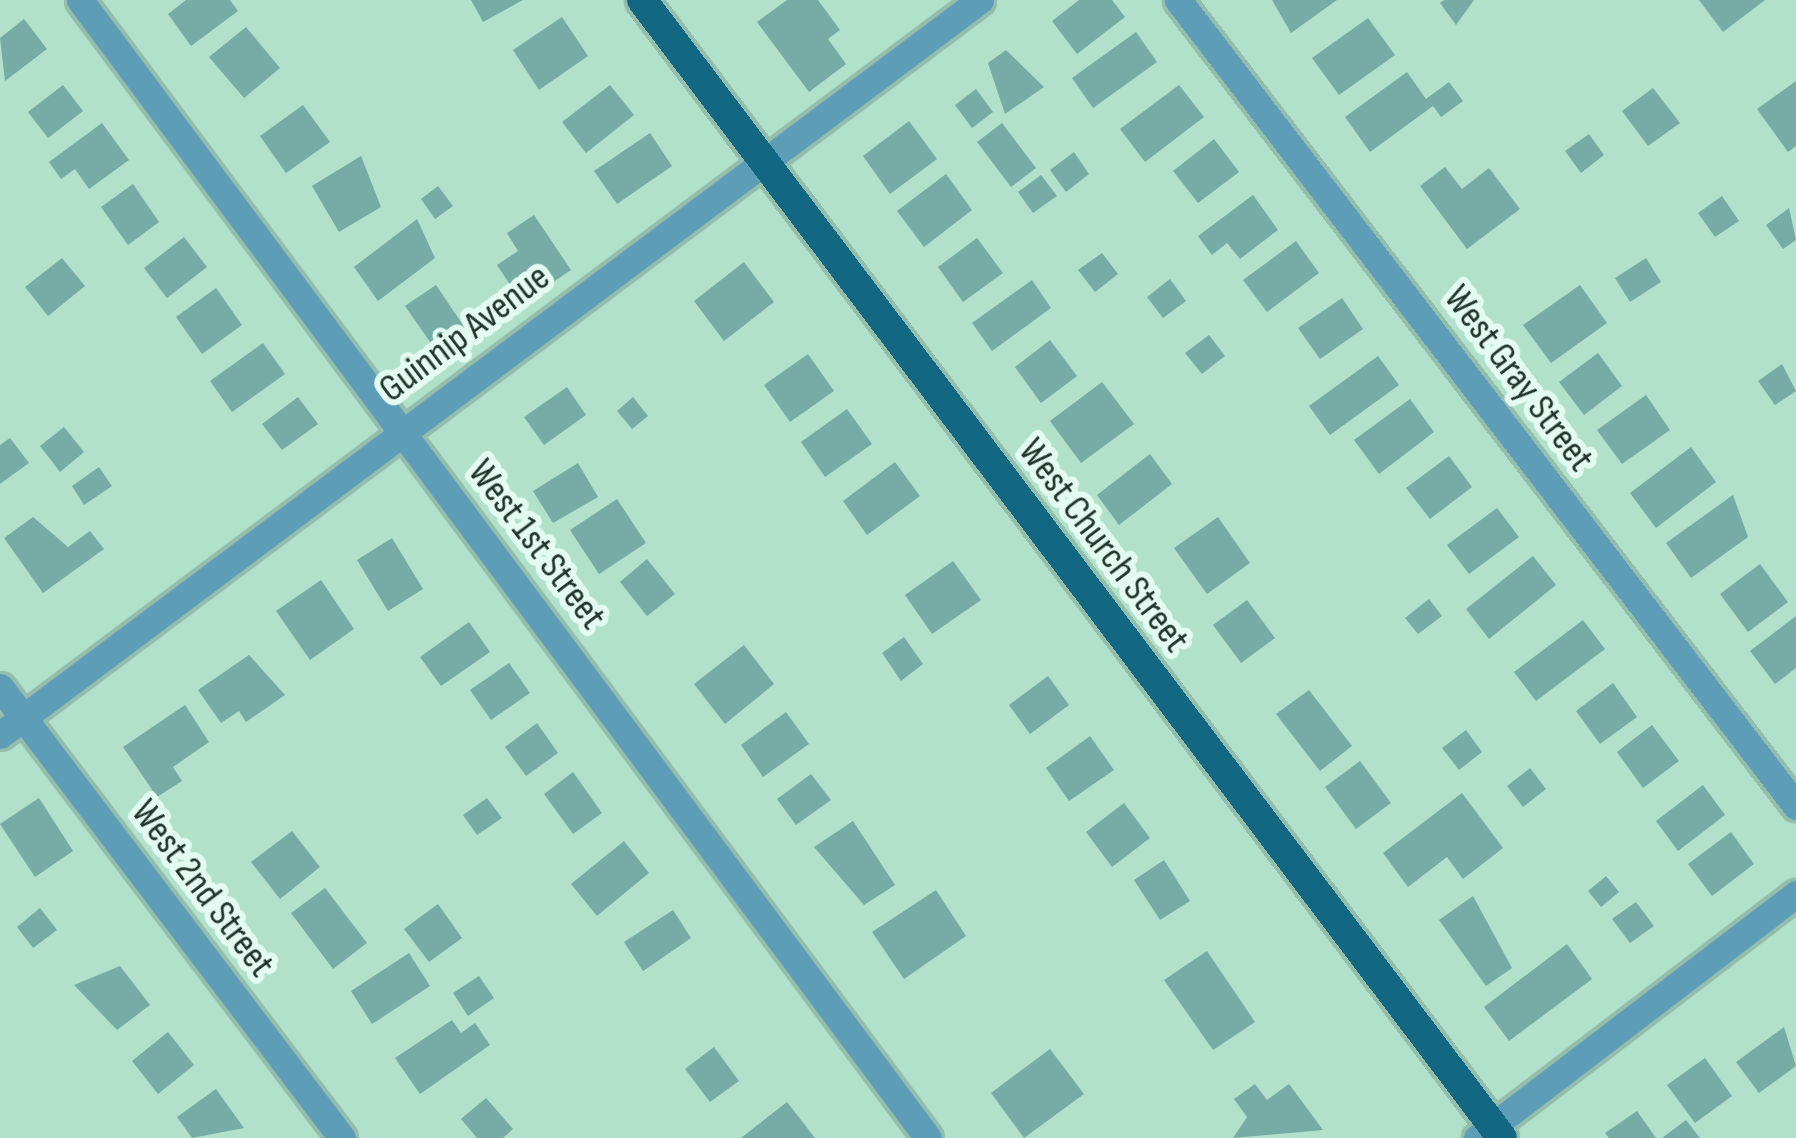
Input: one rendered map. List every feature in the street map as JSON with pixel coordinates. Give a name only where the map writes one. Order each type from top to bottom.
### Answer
[{"type":"main road","name":"West Church Street","points":[[641,0],[1490,1134]]},
{"type":"street","name":"West 1st Street","points":[[80,0],[928,1138]]},
{"type":"street","name":"Guinnip Avenue","points":[[11,726],[980,0]]},
{"type":"street","name":"West Gray Street","points":[[1178,0],[1796,806]]},
{"type":"street","name":"West 2nd Street","points":[[0,687],[11,726],[342,1138]]},
{"type":"street","points":[[1490,1134],[1796,895]]},
{"type":"building","points":[[186,0],[230,0],[238,11],[191,46],[168,14]]},
{"type":"building","points":[[471,0],[523,0],[483,22]]},
{"type":"building","points":[[787,0],[818,0],[840,30],[828,39],[846,64],[809,92],[757,22]]},
{"type":"building","points":[[1079,0],[1112,0],[1125,17],[1077,54],[1052,21]]},
{"type":"building","points":[[1272,0],[1337,0],[1291,33]]},
{"type":"building","points":[[1444,0],[1474,0],[1456,25],[1440,3]]},
{"type":"building","points":[[1699,0],[1765,0],[1723,32]]},
{"type":"building","points":[[562,17],[588,56],[539,90],[513,50]]},
{"type":"building","points":[[1368,18],[1395,55],[1339,95],[1312,58]]},
{"type":"building","points":[[24,19],[47,49],[5,81],[0,38]]},
{"type":"building","points":[[246,27],[280,68],[244,98],[209,57]]},
{"type":"building","points":[[1136,32],[1157,62],[1093,108],[1072,78]]},
{"type":"building","points":[[1006,50],[1044,87],[1005,114],[988,63]]},
{"type":"building","points":[[1407,72],[1426,99],[1449,82],[1463,101],[1441,117],[1433,106],[1370,152],[1345,117]]},
{"type":"building","points":[[1796,81],[1796,146],[1788,152],[1757,109]]},
{"type":"building","points":[[63,85],[83,111],[48,138],[28,112]]},
{"type":"building","points":[[610,85],[634,115],[586,153],[562,122]]},
{"type":"building","points":[[1179,85],[1204,117],[1145,162],[1120,129]]},
{"type":"building","points":[[1653,88],[1680,123],[1648,146],[1622,111]]},
{"type":"building","points":[[976,89],[993,112],[972,128],[955,105]]},
{"type":"building","points":[[303,105],[330,142],[286,173],[260,136]]},
{"type":"building","points":[[909,121],[937,159],[890,194],[863,156]]},
{"type":"building","points":[[102,123],[129,160],[89,189],[75,169],[61,179],[49,162]]},
{"type":"building","points":[[1002,123],[1036,168],[1011,187],[977,142]]},
{"type":"building","points":[[650,133],[672,166],[617,204],[594,171]]},
{"type":"building","points":[[1589,134],[1604,155],[1581,173],[1565,151]]},
{"type":"building","points":[[1214,139],[1239,172],[1198,203],[1173,171]]},
{"type":"building","points":[[1074,152],[1089,174],[1066,192],[1050,170]]},
{"type":"building","points":[[361,156],[381,207],[339,232],[312,186]]},
{"type":"building","points":[[1445,167],[1462,189],[1489,168],[1520,209],[1467,249],[1420,186]]},
{"type":"building","points":[[946,174],[972,210],[924,247],[897,211]]},
{"type":"building","points":[[1041,175],[1057,196],[1033,213],[1018,192]]},
{"type":"building","points":[[133,184],[159,222],[128,245],[101,207]]},
{"type":"building","points":[[438,186],[453,206],[435,219],[421,199]]},
{"type":"building","points":[[1253,195],[1278,230],[1240,259],[1227,243],[1212,255],[1198,236]]},
{"type":"building","points":[[1722,196],[1739,221],[1715,237],[1698,213]]},
{"type":"building","points":[[1789,208],[1796,240],[1783,249],[1766,225]]},
{"type":"building","points":[[534,215],[571,270],[522,303],[497,265],[518,251],[507,233]]},
{"type":"building","points":[[417,219],[435,258],[378,301],[354,267]]},
{"type":"building","points":[[184,237],[207,267],[167,298],[144,268]]},
{"type":"building","points":[[977,238],[1003,273],[963,302],[938,267]]},
{"type":"building","points":[[1296,241],[1319,273],[1267,312],[1243,280]]},
{"type":"building","points":[[1102,253],[1118,274],[1095,292],[1078,270]]},
{"type":"building","points":[[62,258],[85,286],[48,316],[25,287]]},
{"type":"building","points":[[1646,258],[1661,282],[1630,302],[1615,278]]},
{"type":"building","points":[[744,262],[774,302],[724,341],[694,301]]},
{"type":"building","points":[[1170,279],[1186,301],[1163,318],[1147,297]]},
{"type":"building","points":[[1032,280],[1051,308],[992,351],[972,323]]},
{"type":"building","points":[[436,285],[467,331],[437,352],[405,306]]},
{"type":"building","points":[[1580,285],[1607,323],[1551,363],[1523,325]]},
{"type":"building","points":[[216,288],[242,325],[202,354],[176,317]]},
{"type":"building","points":[[1342,298],[1363,329],[1320,359],[1298,328]]},
{"type":"building","points":[[1209,335],[1225,356],[1202,374],[1185,353]]},
{"type":"building","points":[[1050,340],[1077,376],[1041,403],[1015,367]]},
{"type":"building","points":[[263,343],[285,374],[232,412],[210,381]]},
{"type":"building","points":[[1598,353],[1622,386],[1584,415],[1559,382]]},
{"type":"building","points":[[808,354],[834,391],[790,422],[764,385]]},
{"type":"building","points":[[1378,356],[1399,385],[1330,435],[1309,406]]},
{"type":"building","points":[[1782,364],[1796,391],[1775,405],[1758,381]]},
{"type":"building","points":[[1102,382],[1134,424],[1081,463],[1050,421]]},
{"type":"building","points":[[567,387],[586,415],[544,445],[524,417]]},
{"type":"building","points":[[1646,395],[1670,430],[1622,464],[1597,430]]},
{"type":"building","points":[[298,397],[318,424],[282,450],[262,424]]},
{"type":"building","points":[[633,397],[648,416],[632,429],[617,411]]},
{"type":"building","points":[[1410,399],[1434,432],[1379,474],[1354,440]]},
{"type":"building","points":[[847,409],[872,444],[825,477],[801,442]]},
{"type":"building","points":[[64,427],[84,452],[60,472],[40,446]]},
{"type":"building","points":[[10,438],[29,463],[0,484],[0,445]]},
{"type":"building","points":[[1691,447],[1716,482],[1656,528],[1630,493]]},
{"type":"building","points":[[1150,454],[1172,484],[1119,525],[1097,495]]},
{"type":"building","points":[[1449,456],[1472,487],[1430,519],[1406,488]]},
{"type":"building","points":[[895,462],[920,496],[867,535],[843,501]]},
{"type":"building","points":[[578,463],[598,497],[553,523],[533,491]]},
{"type":"building","points":[[99,467],[112,486],[84,505],[72,486]]},
{"type":"building","points":[[1733,495],[1748,537],[1691,578],[1666,543]]},
{"type":"building","points":[[617,499],[646,543],[599,574],[570,530]]},
{"type":"building","points":[[1497,508],[1519,537],[1469,574],[1447,545]]},
{"type":"building","points":[[33,517],[68,547],[90,531],[104,549],[43,593],[4,538]]},
{"type":"building","points":[[1218,517],[1250,563],[1207,594],[1174,548]]},
{"type":"building","points":[[392,538],[423,589],[388,611],[357,560]]},
{"type":"building","points":[[1533,556],[1556,585],[1489,639],[1466,609]]},
{"type":"building","points":[[647,559],[675,594],[647,616],[620,582]]},
{"type":"building","points":[[953,561],[981,600],[932,634],[905,595]]},
{"type":"building","points":[[1760,564],[1788,602],[1748,632],[1720,594]]},
{"type":"building","points":[[321,580],[354,629],[310,660],[276,611]]},
{"type":"building","points":[[1429,599],[1442,616],[1418,634],[1405,618]]},
{"type":"building","points":[[1247,600],[1275,638],[1241,663],[1213,625]]},
{"type":"building","points":[[1796,616],[1796,668],[1775,684],[1750,651]]},
{"type":"building","points":[[1583,620],[1605,649],[1536,701],[1514,672]]},
{"type":"building","points":[[469,622],[490,652],[441,686],[420,657]]},
{"type":"building","points":[[904,637],[923,664],[901,681],[882,653]]},
{"type":"building","points":[[744,645],[774,684],[725,724],[694,684]]},
{"type":"building","points":[[249,655],[285,695],[246,722],[239,711],[221,723],[198,690]]},
{"type":"building","points":[[509,663],[530,693],[491,720],[470,690]]},
{"type":"building","points":[[1048,676],[1069,705],[1030,734],[1009,705]]},
{"type":"building","points":[[1613,683],[1637,717],[1600,744],[1576,711]]},
{"type":"building","points":[[1309,690],[1352,746],[1320,771],[1276,714]]},
{"type":"building","points":[[185,705],[209,742],[173,767],[182,781],[157,797],[123,747]]},
{"type":"building","points":[[786,712],[809,744],[763,777],[741,745]]},
{"type":"building","points":[[537,723],[558,753],[526,776],[505,747]]},
{"type":"building","points":[[1652,725],[1679,761],[1643,788],[1617,752]]},
{"type":"building","points":[[1466,730],[1482,752],[1459,770],[1442,748]]},
{"type":"building","points":[[1090,736],[1114,770],[1069,801],[1046,768]]},
{"type":"building","points":[[1360,761],[1391,803],[1356,829],[1325,787]]},
{"type":"building","points":[[1530,768],[1546,789],[1523,807],[1507,786]]},
{"type":"building","points":[[573,772],[602,813],[573,834],[544,794]]},
{"type":"building","points":[[811,774],[831,800],[796,825],[777,799]]},
{"type":"building","points":[[1703,785],[1725,815],[1678,851],[1656,821]]},
{"type":"building","points":[[1462,793],[1503,848],[1463,879],[1447,857],[1408,887],[1383,853]]},
{"type":"building","points":[[39,798],[73,851],[35,877],[0,824]]},
{"type":"building","points":[[487,798],[502,818],[477,835],[463,815]]},
{"type":"building","points":[[1124,803],[1150,838],[1112,867],[1086,832]]},
{"type":"building","points":[[853,821],[895,885],[864,905],[814,847]]},
{"type":"building","points":[[292,831],[320,867],[280,899],[251,862]]},
{"type":"building","points":[[1731,832],[1754,864],[1712,896],[1688,864]]},
{"type":"building","points":[[624,841],[649,873],[597,916],[571,884]]},
{"type":"building","points":[[1164,860],[1190,901],[1160,920],[1134,880]]},
{"type":"building","points":[[1606,876],[1619,892],[1601,907],[1588,891]]},
{"type":"building","points":[[325,888],[367,943],[333,969],[291,913]]},
{"type":"building","points":[[936,890],[966,936],[904,979],[872,932]]},
{"type":"building","points":[[1473,896],[1512,968],[1486,986],[1439,920]]},
{"type":"building","points":[[1636,902],[1654,926],[1630,943],[1612,919]]},
{"type":"building","points":[[438,904],[462,938],[429,962],[404,929]]},
{"type":"building","points":[[40,908],[57,930],[33,948],[17,927]]},
{"type":"building","points":[[673,910],[691,938],[643,971],[624,942]]},
{"type":"building","points":[[1567,944],[1592,979],[1509,1041],[1484,1007]]},
{"type":"building","points":[[1207,951],[1255,1022],[1213,1050],[1164,980]]},
{"type":"building","points":[[409,953],[430,986],[372,1024],[351,991]]},
{"type":"building","points":[[120,966],[150,1005],[117,1030],[74,985]]},
{"type":"building","points":[[479,976],[494,998],[468,1016],[453,993]]},
{"type":"building","points":[[452,1020],[461,1033],[475,1023],[490,1045],[420,1094],[395,1058]]},
{"type":"building","points":[[1784,1027],[1796,1066],[1759,1093],[1736,1062]]},
{"type":"building","points":[[168,1032],[194,1065],[158,1094],[132,1061]]},
{"type":"building","points":[[714,1047],[739,1081],[710,1102],[685,1069]]},
{"type":"building","points":[[1050,1049],[1084,1094],[1024,1138],[991,1093]]},
{"type":"building","points":[[1705,1058],[1732,1096],[1695,1123],[1667,1085]]},
{"type":"building","points":[[1255,1084],[1267,1100],[1289,1084],[1323,1130],[1233,1138],[1247,1117],[1234,1099]]},
{"type":"building","points":[[216,1089],[244,1128],[192,1138],[177,1117]]},
{"type":"building","points":[[486,1098],[513,1129],[503,1138],[477,1138],[461,1119]]},
{"type":"building","points":[[787,1102],[815,1138],[741,1138]]},
{"type":"building","points":[[1637,1111],[1656,1138],[1609,1138],[1605,1133]]},
{"type":"building","points":[[1686,1120],[1700,1138],[1662,1138]]}]
